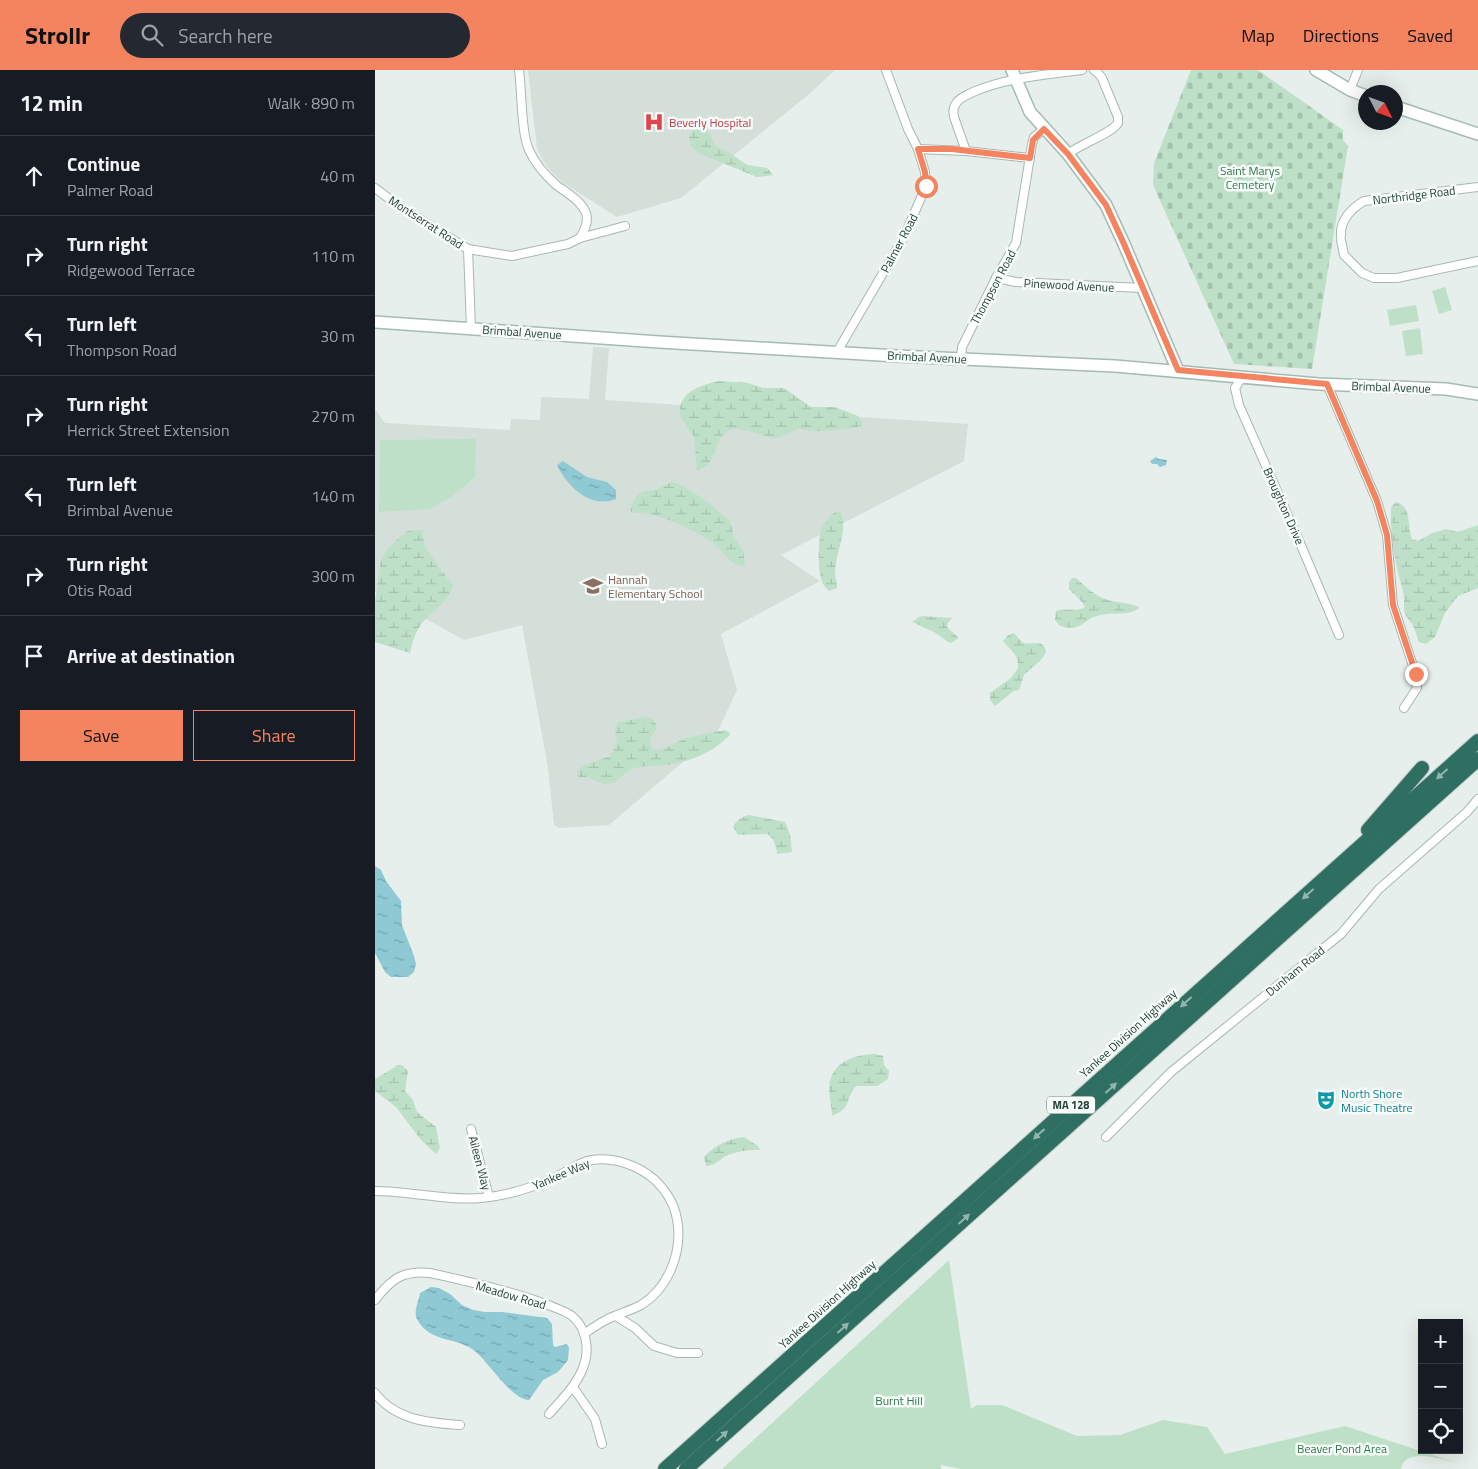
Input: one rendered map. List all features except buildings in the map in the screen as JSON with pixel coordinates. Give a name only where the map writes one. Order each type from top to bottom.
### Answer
[{"type":"highway","name":"Yankee Division Highway","points":[[665,1469],[1478,741]]},
{"type":"highway","name":"MA 128","points":[[686,1469],[1478,759]]},
{"type":"highway","points":[[1329,874],[1422,768]]},
{"type":"main road","points":[[1316,70],[1358,93]]},
{"type":"main road","points":[[1013,74],[1030,112],[1068,154],[1106,205],[1178,370]]},
{"type":"main road","points":[[1403,110],[1478,134]]},
{"type":"main road","name":"Brimbal Avenue","points":[[375,322],[837,352],[1178,370],[1327,384],[1445,389],[1478,394]]},
{"type":"street","points":[[519,70],[525,138],[529,151],[540,168],[554,183],[579,204],[586,213],[586,226],[580,238]]},
{"type":"street","name":"Palmer Road","points":[[837,352],[904,237],[926,186],[925,172],[918,149],[908,129],[886,70]]},
{"type":"street","points":[[966,151],[954,117],[954,108],[962,98],[1007,80],[1013,74],[1082,70]]},
{"type":"street","points":[[1068,154],[1076,147],[1112,130],[1118,123],[1118,117],[1102,78],[1094,70]]},
{"type":"street","points":[[1351,90],[1358,70]]},
{"type":"street","name":"Thompson Road","points":[[961,358],[962,348],[996,278],[1016,243],[1033,140],[1044,129]]},
{"type":"street","points":[[918,149],[966,151],[1030,158]]},
{"type":"street","name":"Northridge Road","points":[[1478,187],[1364,201],[1348,214],[1341,228],[1344,255],[1362,273],[1374,278],[1397,278],[1478,261]]},
{"type":"street","name":"Montserrat Road","points":[[375,188],[396,204],[468,249],[512,256],[567,244],[580,238],[625,226]]},
{"type":"street","points":[[468,249],[471,328]]},
{"type":"street","name":"Pinewood Avenue","points":[[996,278],[1016,282],[1142,288]]},
{"type":"street","name":"Broughton Drive","points":[[1242,377],[1235,388],[1239,405],[1339,635]]},
{"type":"street","points":[[1327,384],[1377,501],[1387,535],[1393,605],[1416,674],[1417,688],[1403,708]]},
{"type":"street","name":"Dunham Road","points":[[1106,1137],[1171,1072],[1341,934],[1379,890],[1467,812],[1478,799]]},
{"type":"street","name":"Aileen Way","points":[[471,1129],[489,1197]]},
{"type":"street","name":"Yankee Way","points":[[375,1191],[421,1196],[489,1197],[528,1188],[591,1160],[620,1161],[652,1177],[666,1191],[674,1206],[679,1238],[669,1274],[656,1294],[641,1305],[607,1320],[584,1334]]},
{"type":"street","name":"Meadow Road","points":[[375,1300],[394,1280],[403,1275],[418,1272],[430,1273],[543,1303],[572,1316],[584,1334]]},
{"type":"street","points":[[615,1316],[635,1328],[654,1346],[677,1353],[697,1353]]},
{"type":"street","points":[[549,1414],[573,1387],[583,1368],[587,1354],[584,1334]]},
{"type":"street","points":[[573,1387],[595,1419],[603,1444]]},
{"type":"street","points":[[375,1393],[381,1402],[403,1415],[426,1422],[460,1425]]},
{"type":"shaded area","name":"Beverly Hospital","points":[[528,70],[835,70],[808,95],[681,198],[617,217],[565,184],[553,174],[543,161],[537,148]]},
{"type":"shaded area","name":"Hannah Elementary School","points":[[593,347],[609,348],[605,400],[968,424],[964,461],[781,555],[820,581],[721,634],[737,690],[717,733],[609,825],[559,828],[554,825],[548,768],[522,625],[464,640],[375,591],[375,409],[385,423],[510,430],[511,419],[540,420],[541,397],[589,399]]},
{"type":"green space","name":"Saint Marys Cemetery","points":[[1191,70],[1258,70],[1343,130],[1343,140],[1348,146],[1312,369],[1234,364],[1153,185],[1154,163]]},
{"type":"green space","points":[[699,125],[703,125],[708,131],[715,145],[747,165],[767,168],[773,175],[757,177],[700,154],[691,146],[689,137],[692,130]]},
{"type":"green space","points":[[1445,287],[1452,310],[1439,314],[1432,291]]},
{"type":"green space","points":[[1416,305],[1419,321],[1390,326],[1387,310]]},
{"type":"green space","points":[[1420,328],[1423,354],[1406,356],[1402,331]]},
{"type":"green space","points":[[719,381],[748,383],[763,388],[784,388],[811,407],[835,407],[858,416],[863,422],[861,426],[836,430],[811,431],[797,429],[782,437],[775,438],[745,430],[729,430],[720,440],[708,464],[704,468],[697,470],[694,437],[680,416],[680,408],[686,395],[705,385]]},
{"type":"green space","points":[[476,439],[475,477],[451,497],[430,509],[379,512],[380,440]]},
{"type":"green space","points":[[672,482],[694,493],[730,521],[734,537],[743,551],[744,566],[732,562],[717,546],[688,528],[651,514],[632,513],[630,509],[635,498],[641,492],[657,489]]},
{"type":"green space","points":[[1396,502],[1405,508],[1412,539],[1418,541],[1432,533],[1446,529],[1458,532],[1478,525],[1478,588],[1458,596],[1445,613],[1435,637],[1426,644],[1419,642],[1413,626],[1404,611],[1404,594],[1395,560],[1391,529],[1391,507]]},
{"type":"green space","points":[[838,511],[841,512],[843,528],[835,572],[837,588],[829,591],[821,580],[819,541],[825,522]]},
{"type":"green space","points":[[422,530],[425,547],[453,586],[444,602],[420,626],[410,653],[375,642],[375,601],[381,560],[388,548],[407,531]]},
{"type":"green space","points":[[1072,578],[1076,578],[1091,591],[1103,598],[1139,607],[1129,612],[1100,615],[1074,627],[1060,626],[1055,620],[1056,611],[1078,610],[1085,607],[1069,589],[1069,582]]},
{"type":"green space","points":[[923,616],[952,618],[947,627],[959,638],[951,643],[948,642],[934,632],[912,622]]},
{"type":"green space","points":[[1014,633],[1023,643],[1043,645],[1046,652],[1042,659],[1024,675],[1019,690],[1014,691],[995,706],[990,700],[990,693],[1011,678],[1018,668],[1016,656],[1003,641],[1008,635]]},
{"type":"green space","points":[[647,717],[653,719],[657,726],[650,743],[654,749],[658,750],[686,738],[725,730],[730,735],[714,748],[697,757],[668,765],[634,768],[609,784],[585,777],[580,778],[577,775],[577,772],[583,766],[610,756],[617,742],[615,729],[618,722]]},
{"type":"green space","points":[[749,815],[785,822],[790,834],[792,852],[777,854],[773,840],[767,834],[738,835],[733,827],[734,825],[739,819]]},
{"type":"green space","points":[[875,1054],[883,1056],[884,1065],[889,1071],[888,1079],[877,1086],[856,1086],[846,1106],[839,1113],[832,1116],[829,1088],[834,1072],[851,1058]]},
{"type":"green space","points":[[398,1065],[402,1065],[408,1071],[405,1091],[413,1100],[417,1112],[436,1127],[440,1148],[436,1154],[421,1140],[396,1107],[375,1091],[375,1079]]},
{"type":"green space","points":[[744,1137],[758,1146],[760,1150],[732,1153],[714,1164],[706,1166],[704,1157],[712,1149],[728,1141]]},
{"type":"green space","name":"Burnt Hill","points":[[949,1260],[971,1409],[977,1405],[1002,1405],[1077,1436],[1120,1435],[1163,1420],[1207,1427],[1225,1454],[1345,1426],[1418,1450],[1418,1454],[1430,1454],[1460,1464],[1426,1456],[1417,1456],[1404,1462],[1401,1469],[961,1469],[941,1465],[941,1469],[722,1469]]},
{"type":"water","points":[[1156,457],[1167,460],[1166,465],[1160,467],[1157,464],[1152,464],[1150,461]]},
{"type":"water","points":[[563,461],[587,477],[607,482],[616,490],[616,499],[597,501],[581,494],[567,481],[557,465]]},
{"type":"water","points":[[375,866],[381,870],[386,881],[401,901],[402,925],[416,964],[414,972],[408,977],[391,977],[385,972],[375,953]]},
{"type":"water","points":[[431,1287],[439,1288],[450,1294],[462,1305],[473,1310],[547,1318],[552,1324],[553,1345],[555,1347],[567,1344],[569,1348],[568,1360],[558,1372],[543,1380],[529,1400],[522,1398],[508,1388],[476,1352],[469,1347],[437,1336],[423,1327],[416,1316],[417,1306],[420,1293]]},
{"type":"place","name":"Beverly Hospital","points":[[654,122]]},
{"type":"place","name":"Hannah Elementary School","points":[[593,586]]},
{"type":"place","name":"North Shore Music Theatre","points":[[1326,1100]]},
{"type":"route","points":[[926,186],[925,172],[918,149],[952,149],[1030,158],[1033,140],[1044,129],[1068,154],[1097,192],[1113,217],[1178,370],[1327,384],[1330,396],[1377,501],[1387,535],[1393,605],[1416,674]]},
{"type":"park label","name":"Beaver Pond Area","points":[[1342,1448]]}]
